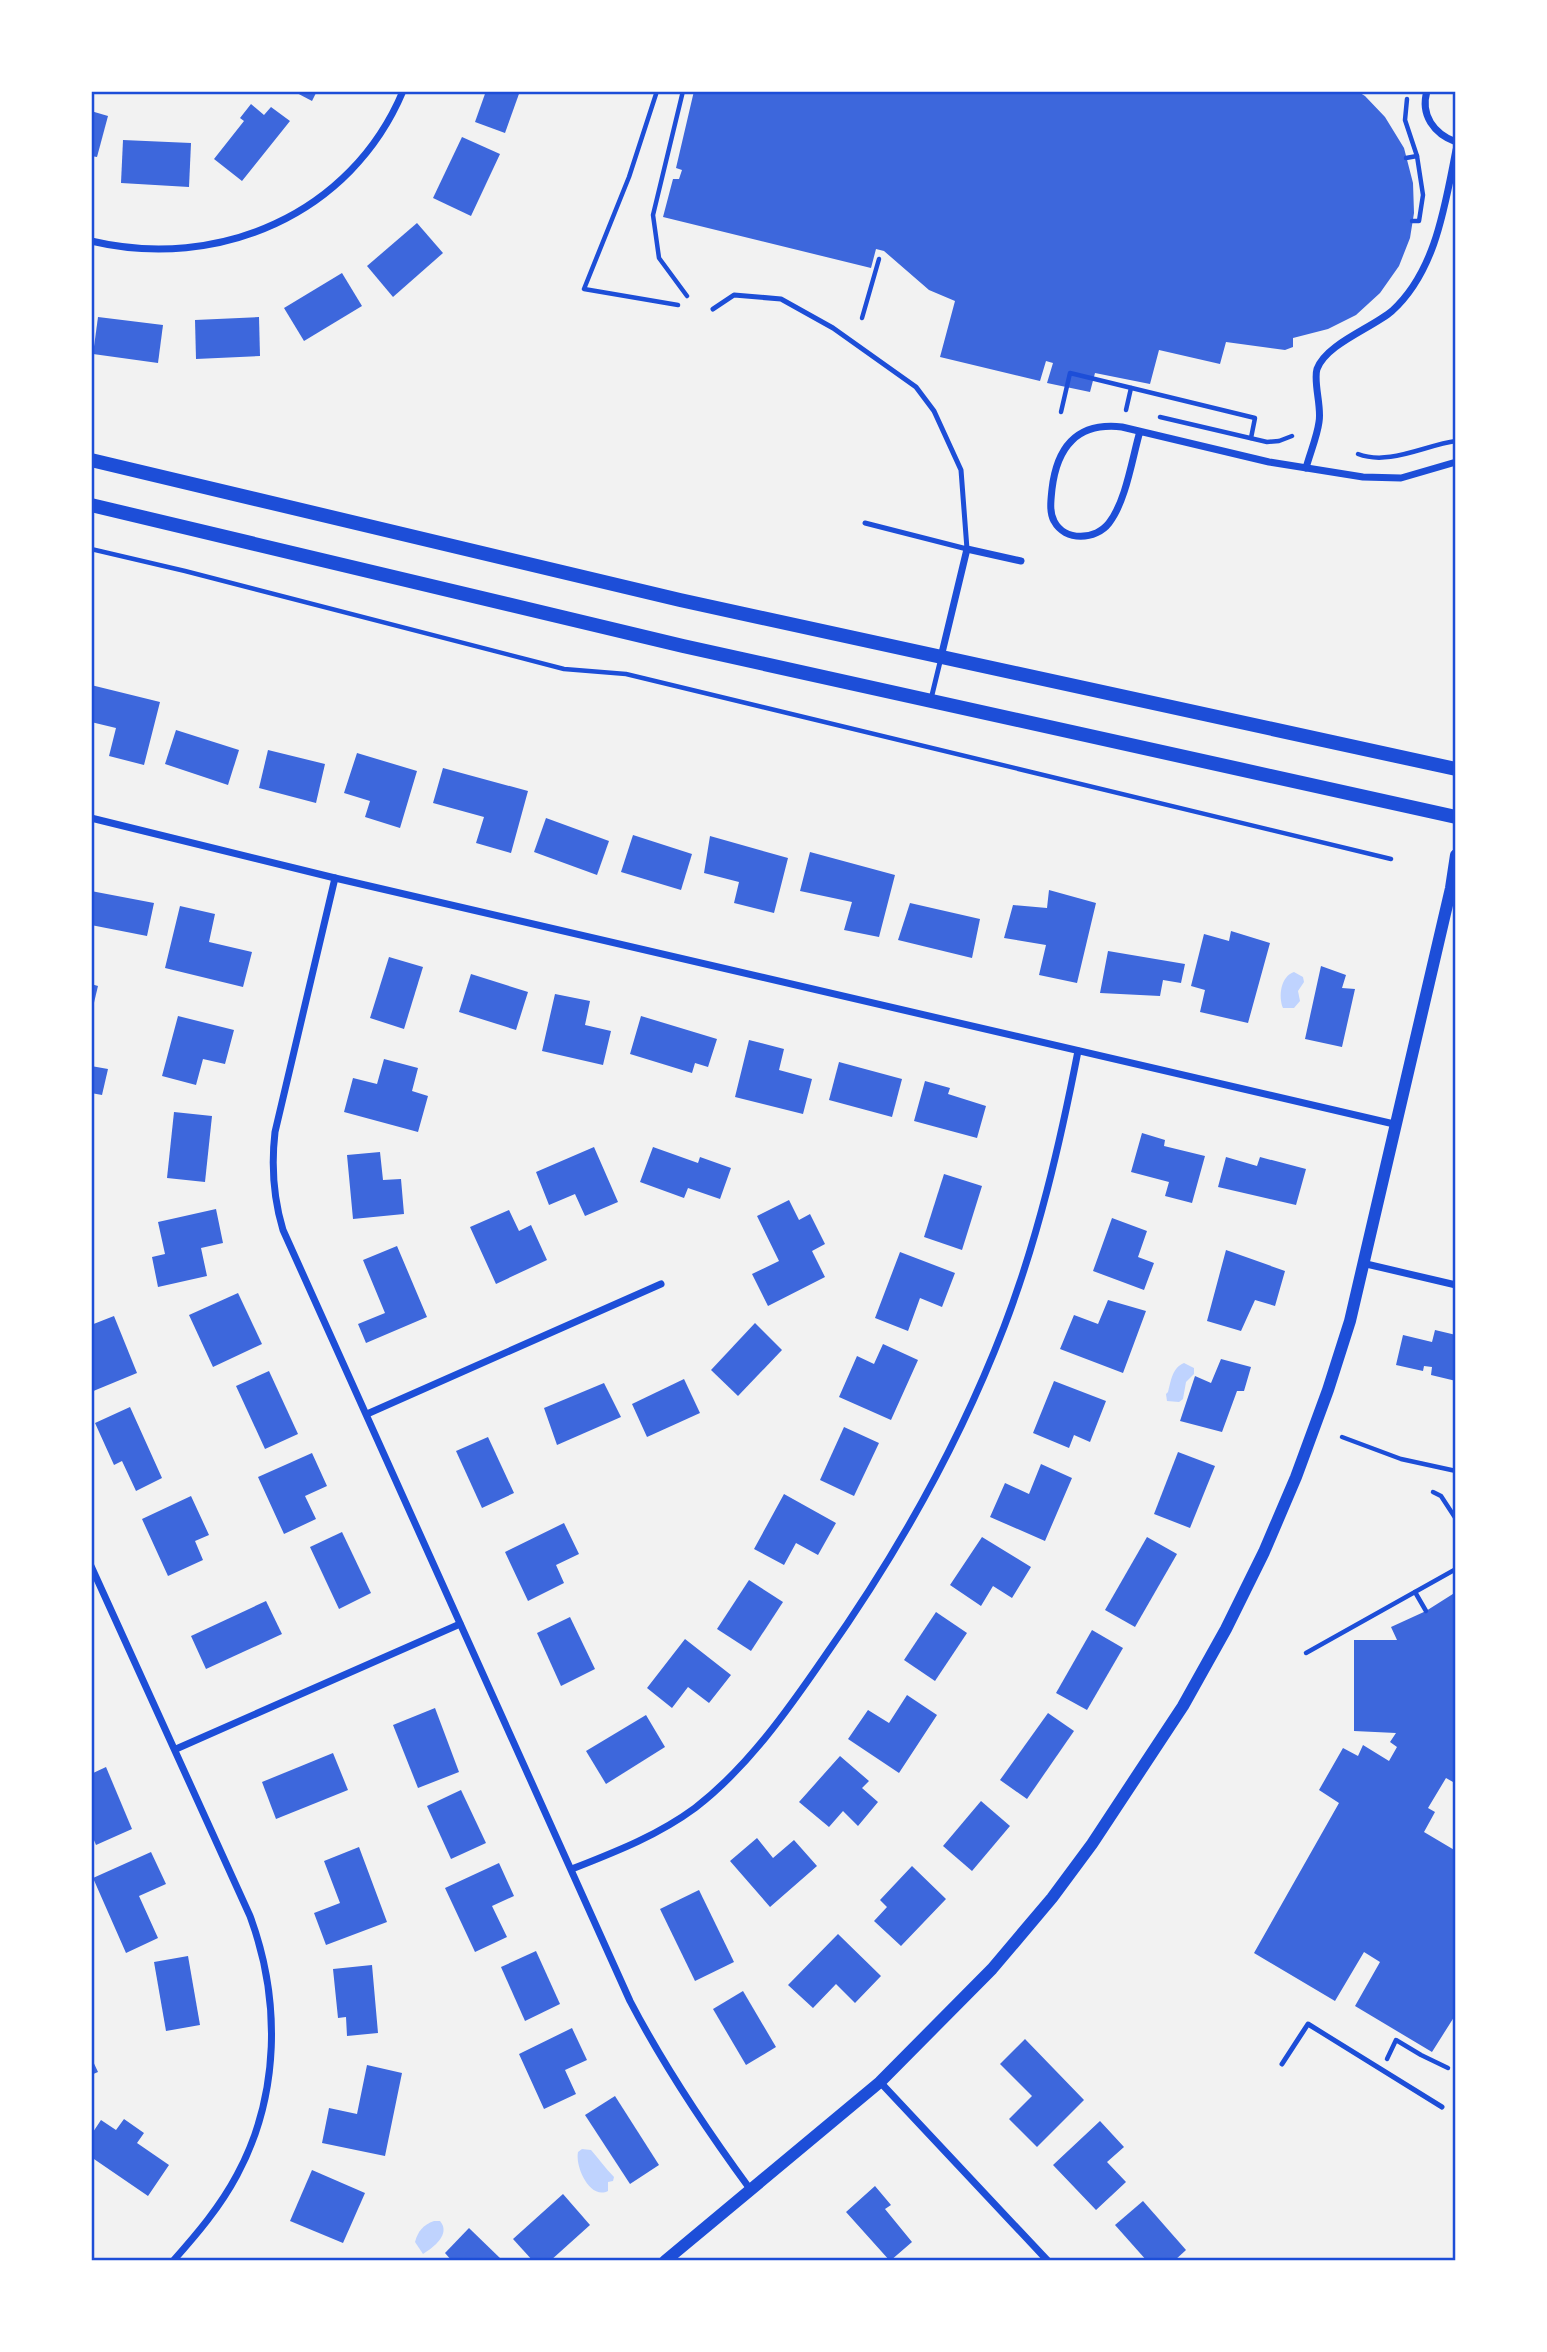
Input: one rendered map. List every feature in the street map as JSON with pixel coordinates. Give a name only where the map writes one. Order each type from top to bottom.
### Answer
[{"type":"main road","points":[[91,460],[680,600],[1456,769]]},
{"type":"main road","points":[[91,505],[683,646],[1456,817]]},
{"type":"street","points":[[91,241],[138,250],[173,250],[213,245],[247,236],[284,220],[321,197],[354,167],[381,132],[402,91]]},
{"type":"street","points":[[1427,91],[1424,108],[1428,120],[1436,131],[1456,142]]},
{"type":"street","points":[[1306,468],[1320,421],[1317,370],[1329,352],[1390,312],[1404,299],[1418,279],[1437,231],[1456,150]]},
{"type":"street","points":[[1140,431],[1119,504],[1110,522],[1101,532],[1090,536],[1076,536],[1062,530],[1054,521],[1050,505],[1057,466],[1066,446],[1090,428],[1111,426],[1140,431],[1269,462],[1363,477],[1401,478],[1456,462]]},
{"type":"street","points":[[941,658],[967,549],[1021,561]]},
{"type":"street","points":[[91,818],[335,878],[1394,1124]]},
{"type":"street","points":[[665,2261],[880,2082],[992,1969],[1052,1898],[1132,1786],[1183,1706],[1249,1583],[1296,1478],[1350,1321],[1451,888],[1456,855]]},
{"type":"street","points":[[335,878],[275,1132],[272,1182],[283,1230],[630,2001],[655,2049],[705,2127],[750,2189]]},
{"type":"street","points":[[572,1870],[662,1830],[695,1808],[725,1782],[799,1694],[884,1567],[954,1442],[1004,1326],[1042,1210],[1078,1051]]},
{"type":"street","points":[[1362,1263],[1456,1285]]},
{"type":"street","points":[[368,1414],[661,1284]]},
{"type":"street","points":[[91,1566],[176,1749],[258,1937],[269,1985],[272,2039],[270,2070],[262,2109],[247,2154],[208,2220],[173,2261]]},
{"type":"street","points":[[176,1749],[460,1624]]},
{"type":"street","points":[[880,2082],[1048,2261]]},
{"type":"lane","points":[[713,309],[734,295],[781,299],[833,328],[916,387],[934,411],[961,470],[967,549],[865,523]]},
{"type":"lane","points":[[931,701],[941,658]]},
{"type":"lane","points":[[1282,2064],[1308,2024],[1441,2107]]},
{"type":"path","points":[[657,91],[629,177],[584,289],[678,305]]},
{"type":"path","points":[[683,91],[653,215],[659,257],[687,296]]},
{"type":"path","points":[[1408,91],[1405,120],[1417,156],[1423,195],[1419,221],[1412,221]]},
{"type":"path","points":[[1406,158],[1417,156]]},
{"type":"path","points":[[862,318],[879,258]]},
{"type":"path","points":[[1061,412],[1070,373],[1255,418],[1251,438]]},
{"type":"path","points":[[1126,410],[1131,388]]},
{"type":"path","points":[[1160,417],[1266,442],[1279,442],[1292,436]]},
{"type":"path","points":[[1358,454],[1368,458],[1389,456],[1456,441]]},
{"type":"path","points":[[91,549],[564,669],[626,674],[1391,859]]},
{"type":"path","points":[[1342,1437],[1401,1459],[1456,1471]]},
{"type":"path","points":[[1433,1492],[1441,1496],[1456,1519]]},
{"type":"path","points":[[1306,1653],[1456,1569]]},
{"type":"path","points":[[1415,1592],[1426,1611]]},
{"type":"path","points":[[1387,2060],[1396,2040],[1448,2068]]},
{"type":"water","points":[[1294,972],[1303,977],[1304,982],[1298,991],[1300,1001],[1294,1008],[1283,1008],[1283,982]]},
{"type":"water","points":[[1184,1363],[1194,1368],[1194,1374],[1186,1382],[1183,1399],[1179,1402],[1167,1401],[1166,1394],[1173,1375]]},
{"type":"water","points":[[582,2149],[591,2150],[614,2177],[613,2181],[608,2182],[608,2191],[595,2191],[585,2180],[578,2158],[578,2152]]},
{"type":"water","points":[[434,2221],[440,2221],[444,2231],[436,2244],[423,2254],[415,2242],[416,2238],[424,2227]]},
{"type":"building","points":[[293,91],[317,91],[312,101]]},
{"type":"building","points":[[486,91],[520,91],[505,133],[475,122]]},
{"type":"building","points":[[694,91],[1357,91],[1385,117],[1404,148],[1413,183],[1414,213],[1410,238],[1399,266],[1380,293],[1356,315],[1328,329],[1293,338],[1293,347],[1285,350],[1226,342],[1220,364],[1159,350],[1150,384],[1095,373],[1090,392],[1047,383],[1053,363],[1046,361],[1040,381],[940,357],[955,301],[929,290],[884,251],[876,249],[871,268],[663,217],[673,179],[679,179],[682,170],[676,168]]},
{"type":"building","points":[[251,104],[264,115],[271,107],[290,121],[242,181],[214,159],[244,121],[240,118]]},
{"type":"building","points":[[91,111],[108,116],[97,157],[91,156]]},
{"type":"building","points":[[462,137],[500,154],[471,216],[433,198]]},
{"type":"building","points":[[123,140],[191,143],[189,187],[121,183]]},
{"type":"building","points":[[417,223],[443,253],[393,297],[367,266]]},
{"type":"building","points":[[342,273],[362,306],[304,341],[284,308]]},
{"type":"building","points":[[98,317],[163,325],[158,363],[93,354]]},
{"type":"building","points":[[259,317],[260,356],[196,359],[195,320]]},
{"type":"building","points":[[91,685],[160,702],[144,765],[109,756],[116,728],[91,722]]},
{"type":"building","points":[[176,730],[239,750],[228,785],[165,764]]},
{"type":"building","points":[[268,750],[325,764],[316,803],[259,788]]},
{"type":"building","points":[[357,753],[417,771],[400,828],[365,817],[370,801],[344,793]]},
{"type":"building","points":[[443,768],[528,791],[511,853],[476,843],[484,817],[433,803]]},
{"type":"building","points":[[546,818],[609,841],[597,875],[534,852]]},
{"type":"building","points":[[633,835],[692,854],[681,890],[621,872]]},
{"type":"building","points":[[710,836],[788,858],[774,913],[734,903],[739,882],[704,873]]},
{"type":"building","points":[[810,852],[895,875],[879,937],[844,930],[852,902],[800,891]]},
{"type":"building","points":[[1049,890],[1096,903],[1077,983],[1039,975],[1046,945],[1004,938],[1013,905],[1047,908]]},
{"type":"building","points":[[91,891],[154,903],[147,936],[91,925]]},
{"type":"building","points":[[910,903],[980,919],[972,958],[898,940]]},
{"type":"building","points":[[180,906],[215,914],[209,942],[252,952],[243,987],[165,968]]},
{"type":"building","points":[[1231,931],[1270,943],[1248,1023],[1200,1012],[1205,990],[1191,986],[1204,934],[1229,941]]},
{"type":"building","points":[[1108,951],[1185,964],[1181,983],[1163,980],[1160,996],[1100,993]]},
{"type":"building","points":[[389,957],[423,967],[404,1029],[370,1018]]},
{"type":"building","points":[[1321,966],[1346,975],[1342,988],[1355,989],[1342,1047],[1305,1039]]},
{"type":"building","points":[[471,974],[528,992],[516,1030],[459,1012]]},
{"type":"building","points":[[91,984],[98,986],[92,1011],[91,1011]]},
{"type":"building","points":[[555,994],[590,1001],[585,1025],[611,1031],[603,1065],[542,1051]]},
{"type":"building","points":[[178,1016],[234,1030],[225,1064],[203,1059],[196,1085],[162,1076]]},
{"type":"building","points":[[641,1016],[717,1039],[708,1067],[695,1063],[692,1073],[630,1054]]},
{"type":"building","points":[[749,1040],[784,1049],[779,1070],[812,1079],[803,1114],[735,1097]]},
{"type":"building","points":[[384,1059],[418,1068],[412,1091],[428,1096],[418,1132],[344,1112],[353,1078],[377,1084]]},
{"type":"building","points":[[839,1062],[902,1079],[892,1117],[829,1100]]},
{"type":"building","points":[[91,1066],[108,1069],[102,1095],[91,1093]]},
{"type":"building","points":[[925,1081],[950,1088],[948,1094],[986,1106],[977,1138],[914,1121]]},
{"type":"building","points":[[174,1112],[212,1116],[205,1182],[167,1178]]},
{"type":"building","points":[[1142,1133],[1165,1140],[1164,1146],[1205,1156],[1192,1203],[1165,1196],[1169,1182],[1131,1172]]},
{"type":"building","points":[[594,1147],[618,1202],[585,1216],[575,1194],[549,1205],[536,1172]]},
{"type":"building","points":[[653,1147],[698,1163],[700,1157],[731,1168],[720,1199],[688,1188],[684,1198],[640,1182]]},
{"type":"building","points":[[380,1152],[383,1180],[401,1179],[404,1214],[353,1219],[347,1155]]},
{"type":"building","points":[[1226,1157],[1257,1166],[1260,1157],[1306,1169],[1296,1205],[1218,1187]]},
{"type":"building","points":[[944,1174],[982,1186],[962,1250],[924,1237]]},
{"type":"building","points":[[789,1200],[799,1220],[810,1214],[825,1244],[812,1251],[825,1277],[768,1306],[752,1274],[779,1261],[757,1216]]},
{"type":"building","points":[[216,1209],[223,1243],[201,1248],[207,1276],[158,1287],[152,1257],[165,1254],[158,1222]]},
{"type":"building","points":[[509,1210],[519,1231],[531,1225],[547,1260],[496,1284],[470,1227]]},
{"type":"building","points":[[1112,1218],[1147,1231],[1138,1257],[1154,1263],[1144,1290],[1093,1271]]},
{"type":"building","points":[[397,1246],[427,1317],[366,1343],[358,1324],[385,1313],[363,1260]]},
{"type":"building","points":[[1226,1250],[1285,1271],[1275,1306],[1255,1300],[1241,1331],[1207,1321]]},
{"type":"building","points":[[900,1252],[955,1273],[942,1307],[920,1298],[908,1331],[875,1318]]},
{"type":"building","points":[[238,1293],[262,1344],[213,1367],[189,1315]]},
{"type":"building","points":[[1108,1300],[1146,1311],[1123,1373],[1060,1349],[1074,1315],[1098,1324]]},
{"type":"building","points":[[114,1316],[137,1373],[91,1392],[91,1325]]},
{"type":"building","points":[[755,1323],[782,1350],[738,1396],[711,1370]]},
{"type":"building","points":[[1435,1330],[1456,1335],[1456,1381],[1431,1375],[1432,1367],[1424,1366],[1423,1371],[1396,1365],[1403,1335],[1432,1342]]},
{"type":"building","points":[[883,1344],[918,1360],[891,1420],[839,1397],[857,1356],[874,1364]]},
{"type":"building","points":[[1221,1359],[1251,1367],[1244,1391],[1237,1391],[1222,1432],[1180,1421],[1195,1376],[1211,1383]]},
{"type":"building","points":[[269,1371],[298,1434],[265,1449],[236,1386]]},
{"type":"building","points":[[684,1379],[700,1413],[647,1437],[632,1404]]},
{"type":"building","points":[[1054,1381],[1106,1401],[1090,1442],[1074,1435],[1069,1448],[1033,1433]]},
{"type":"building","points":[[604,1383],[621,1417],[557,1445],[544,1408]]},
{"type":"building","points":[[130,1407],[162,1478],[136,1491],[122,1461],[114,1465],[95,1423]]},
{"type":"building","points":[[844,1427],[879,1443],[854,1496],[820,1480]]},
{"type":"building","points":[[488,1437],[514,1493],[482,1508],[456,1451]]},
{"type":"building","points":[[1178,1452],[1215,1466],[1190,1528],[1154,1514]]},
{"type":"building","points":[[312,1453],[327,1486],[305,1496],[316,1519],[284,1534],[258,1477]]},
{"type":"building","points":[[1041,1464],[1072,1478],[1045,1541],[990,1517],[1005,1483],[1029,1494]]},
{"type":"building","points":[[784,1494],[836,1523],[818,1555],[796,1543],[784,1565],[754,1549]]},
{"type":"building","points":[[191,1496],[209,1535],[195,1541],[203,1560],[168,1576],[142,1519]]},
{"type":"building","points":[[564,1523],[579,1554],[556,1565],[564,1583],[528,1601],[505,1552]]},
{"type":"building","points":[[342,1532],[371,1593],[339,1609],[310,1547]]},
{"type":"building","points":[[982,1537],[1031,1567],[1012,1598],[993,1586],[981,1606],[950,1585]]},
{"type":"building","points":[[1147,1537],[1177,1554],[1135,1627],[1105,1610]]},
{"type":"building","points":[[749,1580],[783,1602],[751,1651],[717,1629]]},
{"type":"building","points":[[1456,1592],[1456,1777],[1453,1782],[1446,1778],[1428,1808],[1435,1812],[1424,1832],[1456,1851],[1456,2014],[1432,2052],[1355,2006],[1380,1962],[1364,1952],[1335,2001],[1254,1953],[1339,1803],[1319,1790],[1343,1748],[1358,1756],[1363,1745],[1389,1761],[1397,1747],[1390,1742],[1396,1733],[1354,1731],[1354,1640],[1397,1640],[1391,1627],[1426,1611]]},
{"type":"building","points":[[266,1601],[282,1634],[206,1669],[191,1636]]},
{"type":"building","points":[[936,1612],[967,1633],[935,1681],[904,1660]]},
{"type":"building","points":[[570,1617],[595,1669],[561,1686],[537,1633]]},
{"type":"building","points":[[1092,1630],[1123,1648],[1087,1710],[1056,1693]]},
{"type":"building","points":[[685,1639],[731,1675],[709,1703],[688,1687],[672,1708],[647,1688]]},
{"type":"building","points":[[907,1695],[937,1715],[899,1773],[848,1739],[868,1710],[889,1723]]},
{"type":"building","points":[[435,1708],[459,1772],[418,1788],[393,1725]]},
{"type":"building","points":[[1048,1713],[1074,1731],[1027,1799],[1000,1780]]},
{"type":"building","points":[[646,1715],[665,1747],[606,1784],[586,1751]]},
{"type":"building","points":[[333,1753],[348,1790],[276,1819],[262,1782]]},
{"type":"building","points":[[840,1756],[869,1781],[862,1788],[878,1802],[858,1826],[843,1811],[829,1827],[799,1802]]},
{"type":"building","points":[[106,1767],[132,1829],[96,1845],[91,1833],[91,1774]]},
{"type":"building","points":[[461,1790],[486,1843],[451,1859],[427,1806]]},
{"type":"building","points":[[981,1801],[1010,1826],[972,1871],[943,1846]]},
{"type":"building","points":[[757,1838],[773,1858],[794,1840],[817,1866],[770,1907],[730,1861]]},
{"type":"building","points":[[359,1847],[387,1922],[326,1945],[314,1913],[340,1903],[324,1861]]},
{"type":"building","points":[[151,1852],[166,1884],[139,1896],[158,1938],[126,1953],[93,1878]]},
{"type":"building","points":[[499,1863],[514,1896],[492,1906],[507,1937],[475,1952],[445,1888]]},
{"type":"building","points":[[912,1866],[946,1899],[901,1946],[874,1921],[887,1907],[880,1900]]},
{"type":"building","points":[[699,1890],[734,1962],[695,1981],[660,1909]]},
{"type":"building","points":[[838,1934],[881,1976],[855,2003],[836,1984],[813,2008],[788,1985]]},
{"type":"building","points":[[536,1951],[560,2004],[525,2021],[501,1967]]},
{"type":"building","points":[[188,1956],[200,2025],[166,2031],[154,1962]]},
{"type":"building","points":[[372,1965],[378,2033],[347,2036],[346,2017],[338,2018],[333,1969]]},
{"type":"building","points":[[743,1991],[776,2047],[746,2065],[713,2009]]},
{"type":"building","points":[[572,2028],[587,2060],[565,2070],[576,2094],[544,2109],[519,2054]]},
{"type":"building","points":[[1025,2039],[1084,2100],[1037,2147],[1009,2119],[1032,2096],[1000,2064]]},
{"type":"building","points":[[91,2057],[98,2072],[91,2075]]},
{"type":"building","points":[[367,2065],[402,2073],[385,2156],[322,2143],[329,2108],[357,2114]]},
{"type":"building","points":[[615,2096],[659,2165],[630,2184],[585,2115]]},
{"type":"building","points":[[124,2119],[144,2133],[137,2143],[169,2165],[148,2196],[91,2157],[91,2135],[101,2120],[116,2130]]},
{"type":"building","points":[[1100,2121],[1124,2147],[1107,2162],[1126,2182],[1096,2210],[1053,2165]]},
{"type":"building","points":[[312,2170],[365,2193],[343,2243],[290,2221]]},
{"type":"building","points":[[875,2186],[891,2205],[885,2209],[912,2242],[890,2261],[846,2212]]},
{"type":"building","points":[[563,2194],[590,2225],[550,2261],[533,2261],[513,2239]]},
{"type":"building","points":[[1143,2201],[1186,2250],[1174,2261],[1147,2261],[1115,2225]]},
{"type":"building","points":[[469,2228],[503,2261],[452,2261],[445,2253]]}]
